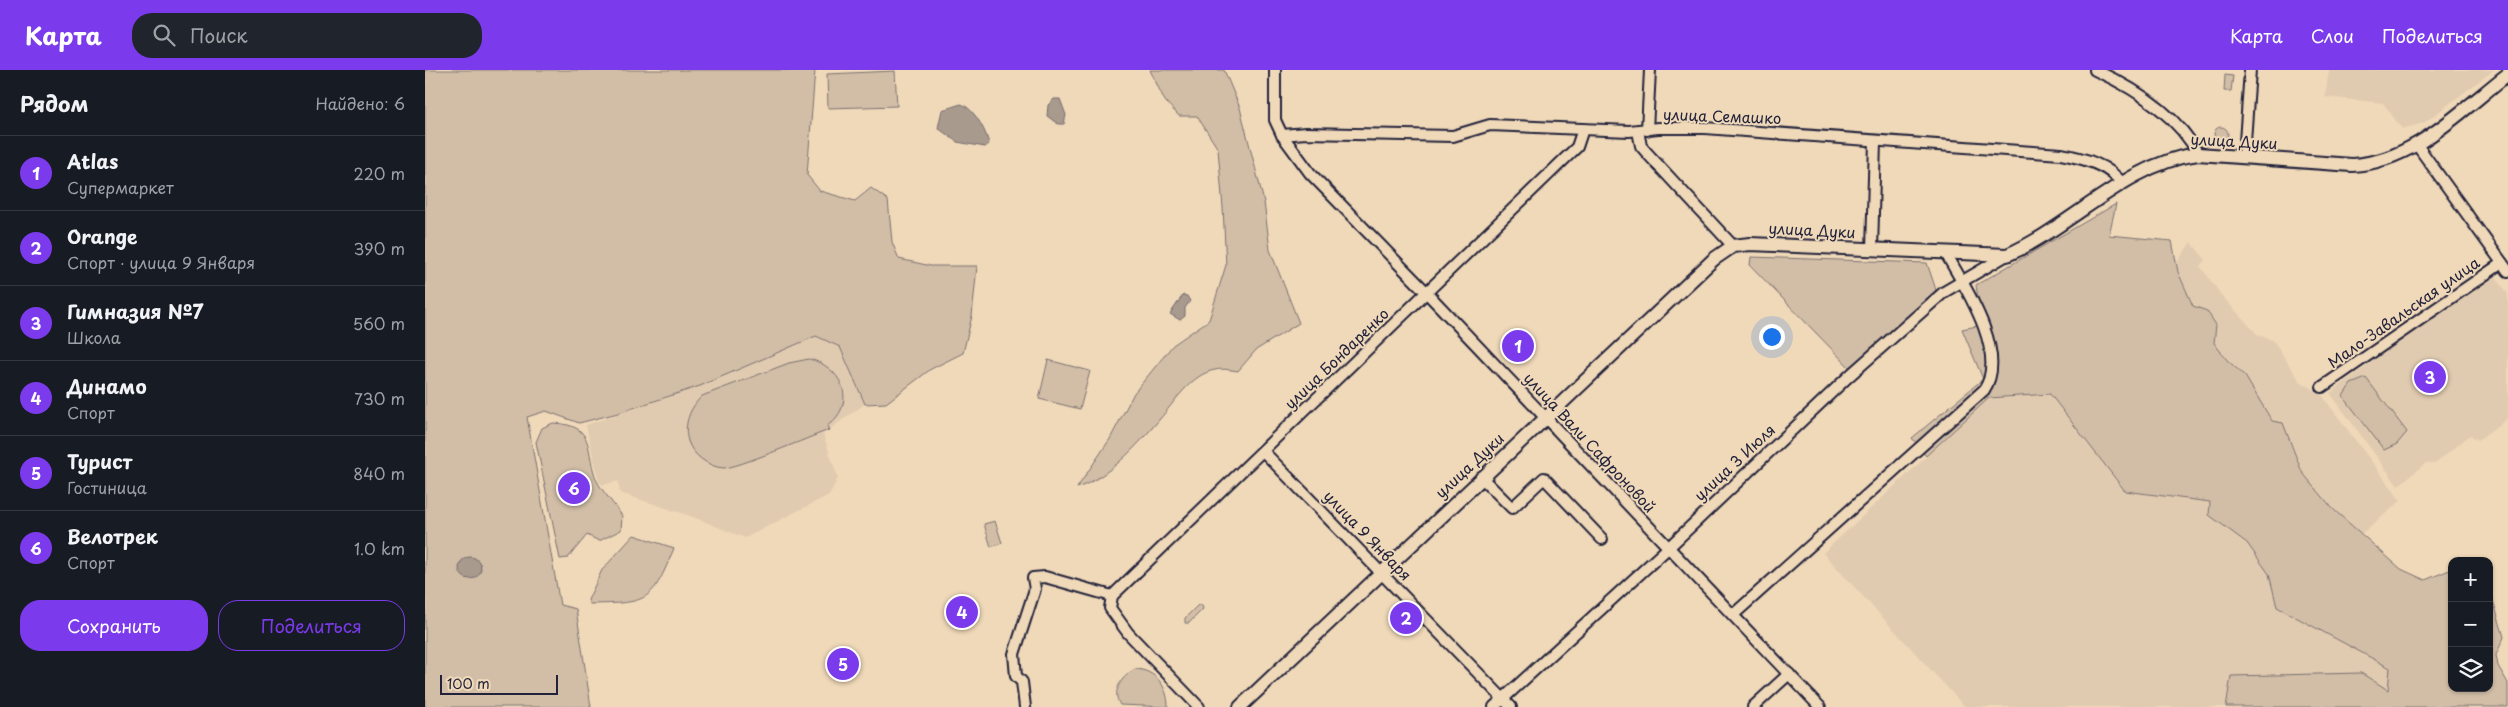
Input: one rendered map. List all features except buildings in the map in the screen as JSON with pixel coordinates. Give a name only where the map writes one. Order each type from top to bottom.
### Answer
[{"type":"main road","name":"улица Дуки","points":[[1240,707],[1714,259],[1733,246],[1749,244],[2007,255],[2029,245],[2122,184],[2177,156],[2198,154],[2244,156],[2329,164],[2371,164],[2417,145],[2508,74]]},
{"type":"street","name":"улица Вали Сафроновой","points":[[1275,70],[1275,120],[1282,135],[1310,173],[1427,293],[1821,707]]},
{"type":"street","points":[[1650,70],[1641,146],[1733,246]]},
{"type":"street","points":[[2095,70],[2126,87],[2166,115],[2189,136],[2198,154]]},
{"type":"street","points":[[2244,156],[2251,70]]},
{"type":"street","name":"улица Семашко","points":[[1282,135],[1306,132],[1453,136],[1489,125],[1643,130],[1705,128],[2061,154],[2079,158],[2115,174],[2122,184]]},
{"type":"street","name":"улица Бондаренко","points":[[1112,596],[1577,147],[1583,129]]},
{"type":"street","points":[[1872,250],[1875,141]]},
{"type":"street","points":[[2417,145],[2505,267]]},
{"type":"street","points":[[1733,615],[1984,390],[1990,375],[1990,351],[1972,298],[1945,252]]},
{"type":"street","name":"улица 3 Июля","points":[[1494,707],[1668,548],[1849,376],[1944,292],[2007,255]]},
{"type":"street","name":"Мало-Завальская улица","points":[[2322,388],[2505,267]]},
{"type":"street","name":"улица 9 Января","points":[[1263,451],[1511,707]]},
{"type":"street","points":[[1481,478],[1512,508],[1544,478],[1602,539]]},
{"type":"street","points":[[1025,707],[1022,682],[1016,676],[1014,654],[1035,589],[1033,578],[1045,577],[1112,596],[1110,608],[1128,633],[1199,707]]},
{"type":"street","points":[[1753,707],[1789,674]]},
{"type":"shaded area","points":[[425,70],[815,70],[807,175],[820,191],[855,201],[871,188],[888,200],[892,242],[899,259],[931,266],[977,266],[972,316],[963,353],[931,369],[886,403],[865,404],[840,347],[816,336],[700,386],[618,413],[579,423],[546,411],[527,417],[560,605],[576,609],[591,707],[425,707]]},
{"type":"shaded area","points":[[1150,70],[1224,70],[1240,108],[1264,202],[1270,250],[1299,323],[1256,350],[1238,371],[1218,369],[1198,377],[1184,390],[1122,460],[1089,483],[1077,488],[1110,439],[1134,393],[1173,345],[1209,320],[1226,265],[1218,149],[1197,116],[1179,116],[1165,101]]},
{"type":"shaded area","points":[[2329,70],[2494,70],[2424,123],[2402,129],[2383,103],[2325,97]]},
{"type":"shaded area","points":[[895,71],[897,106],[828,108],[827,74]]},
{"type":"shaded area","points":[[2225,75],[2233,76],[2231,91],[2224,91]]},
{"type":"shaded area","points":[[1054,99],[1060,99],[1066,115],[1064,124],[1058,124],[1047,116],[1048,105]]},
{"type":"shaded area","points":[[961,104],[966,106],[975,115],[982,127],[989,144],[985,147],[957,142],[938,128],[942,110]]},
{"type":"shaded area","points":[[2221,127],[2226,129],[2228,134],[2226,139],[2221,141],[2216,139],[2214,134],[2216,129]]},
{"type":"shaded area","points":[[2116,204],[2109,235],[2172,241],[2178,272],[2193,306],[2207,311],[2216,325],[2214,343],[2227,360],[2245,376],[2272,421],[2283,423],[2302,472],[2333,509],[2401,569],[2425,580],[2448,571],[2448,692],[2493,692],[2493,600],[2504,637],[2496,655],[2498,666],[2508,683],[2508,707],[2226,707],[2231,676],[2361,673],[2388,690],[2390,668],[2277,607],[2269,574],[2247,543],[2209,515],[2210,502],[2125,491],[2050,394],[1989,398],[1926,456],[1912,438],[1983,379],[1962,329],[1982,325],[1976,285]]},
{"type":"shaded area","points":[[2191,242],[2206,260],[2200,266],[2222,296],[2258,335],[2273,340],[2300,381],[2321,394],[2401,501],[2361,534],[2333,509],[2302,472],[2293,446],[2277,422],[2272,421],[2245,376],[2227,360],[2214,343],[2216,325],[2207,311],[2193,306],[2176,264]]},
{"type":"shaded area","points":[[1751,257],[1927,263],[1936,290],[1851,369],[1750,265]]},
{"type":"shaded area","points":[[2494,274],[2508,294],[2508,418],[2478,440],[2470,435],[2435,464],[2426,463],[2398,486],[2330,393],[2445,307],[2447,308]]},
{"type":"shaded area","points":[[1183,295],[1187,296],[1190,301],[1185,308],[1185,316],[1180,320],[1170,314]]},
{"type":"shaded area","points":[[816,336],[840,347],[865,404],[823,434],[838,478],[829,495],[745,538],[690,516],[620,493],[618,481],[603,485],[599,482],[586,425],[700,386]]},
{"type":"shaded area","points":[[809,359],[821,363],[831,370],[838,378],[842,387],[844,397],[842,407],[837,417],[827,426],[829,430],[730,467],[723,468],[707,463],[693,451],[688,441],[686,428],[691,411],[702,396],[789,363]]},
{"type":"shaded area","points":[[1048,360],[1090,371],[1080,409],[1039,399]]},
{"type":"shaded area","points":[[2366,378],[2407,432],[2397,444],[2384,450],[2343,396],[2351,384]]},
{"type":"shaded area","points":[[2050,394],[2125,491],[2210,502],[2209,515],[2247,543],[2269,574],[2277,607],[2390,668],[2388,690],[2232,676],[2226,707],[1965,707],[1823,553],[1989,398]]},
{"type":"shaded area","points":[[553,423],[567,425],[583,434],[587,442],[597,481],[622,516],[621,530],[599,541],[587,535],[568,558],[560,559],[536,442],[542,428]]},
{"type":"shaded area","points":[[995,521],[1002,543],[991,547],[984,524]]},
{"type":"shaded area","points":[[634,535],[674,548],[660,580],[653,590],[636,600],[625,603],[590,604],[588,600],[602,570]]},
{"type":"shaded area","points":[[470,557],[478,560],[481,568],[478,576],[470,579],[462,576],[459,568],[462,560]]},
{"type":"shaded area","points":[[1198,605],[1202,605],[1203,609],[1189,623],[1185,623],[1185,618]]},
{"type":"shaded area","points":[[1135,669],[1155,676],[1166,693],[1168,707],[1120,705],[1117,694],[1119,684]]},
{"type":"place","name":"Atlas","points":[[1518,346]]},
{"type":"place","name":"Гимназия №7","points":[[2430,377]]},
{"type":"place","name":"Велотрек","points":[[574,488]]},
{"type":"place","name":"Динамо","points":[[962,612]]},
{"type":"place","name":"Orange","points":[[1406,618]]},
{"type":"place","name":"Турист","points":[[843,664]]}]
